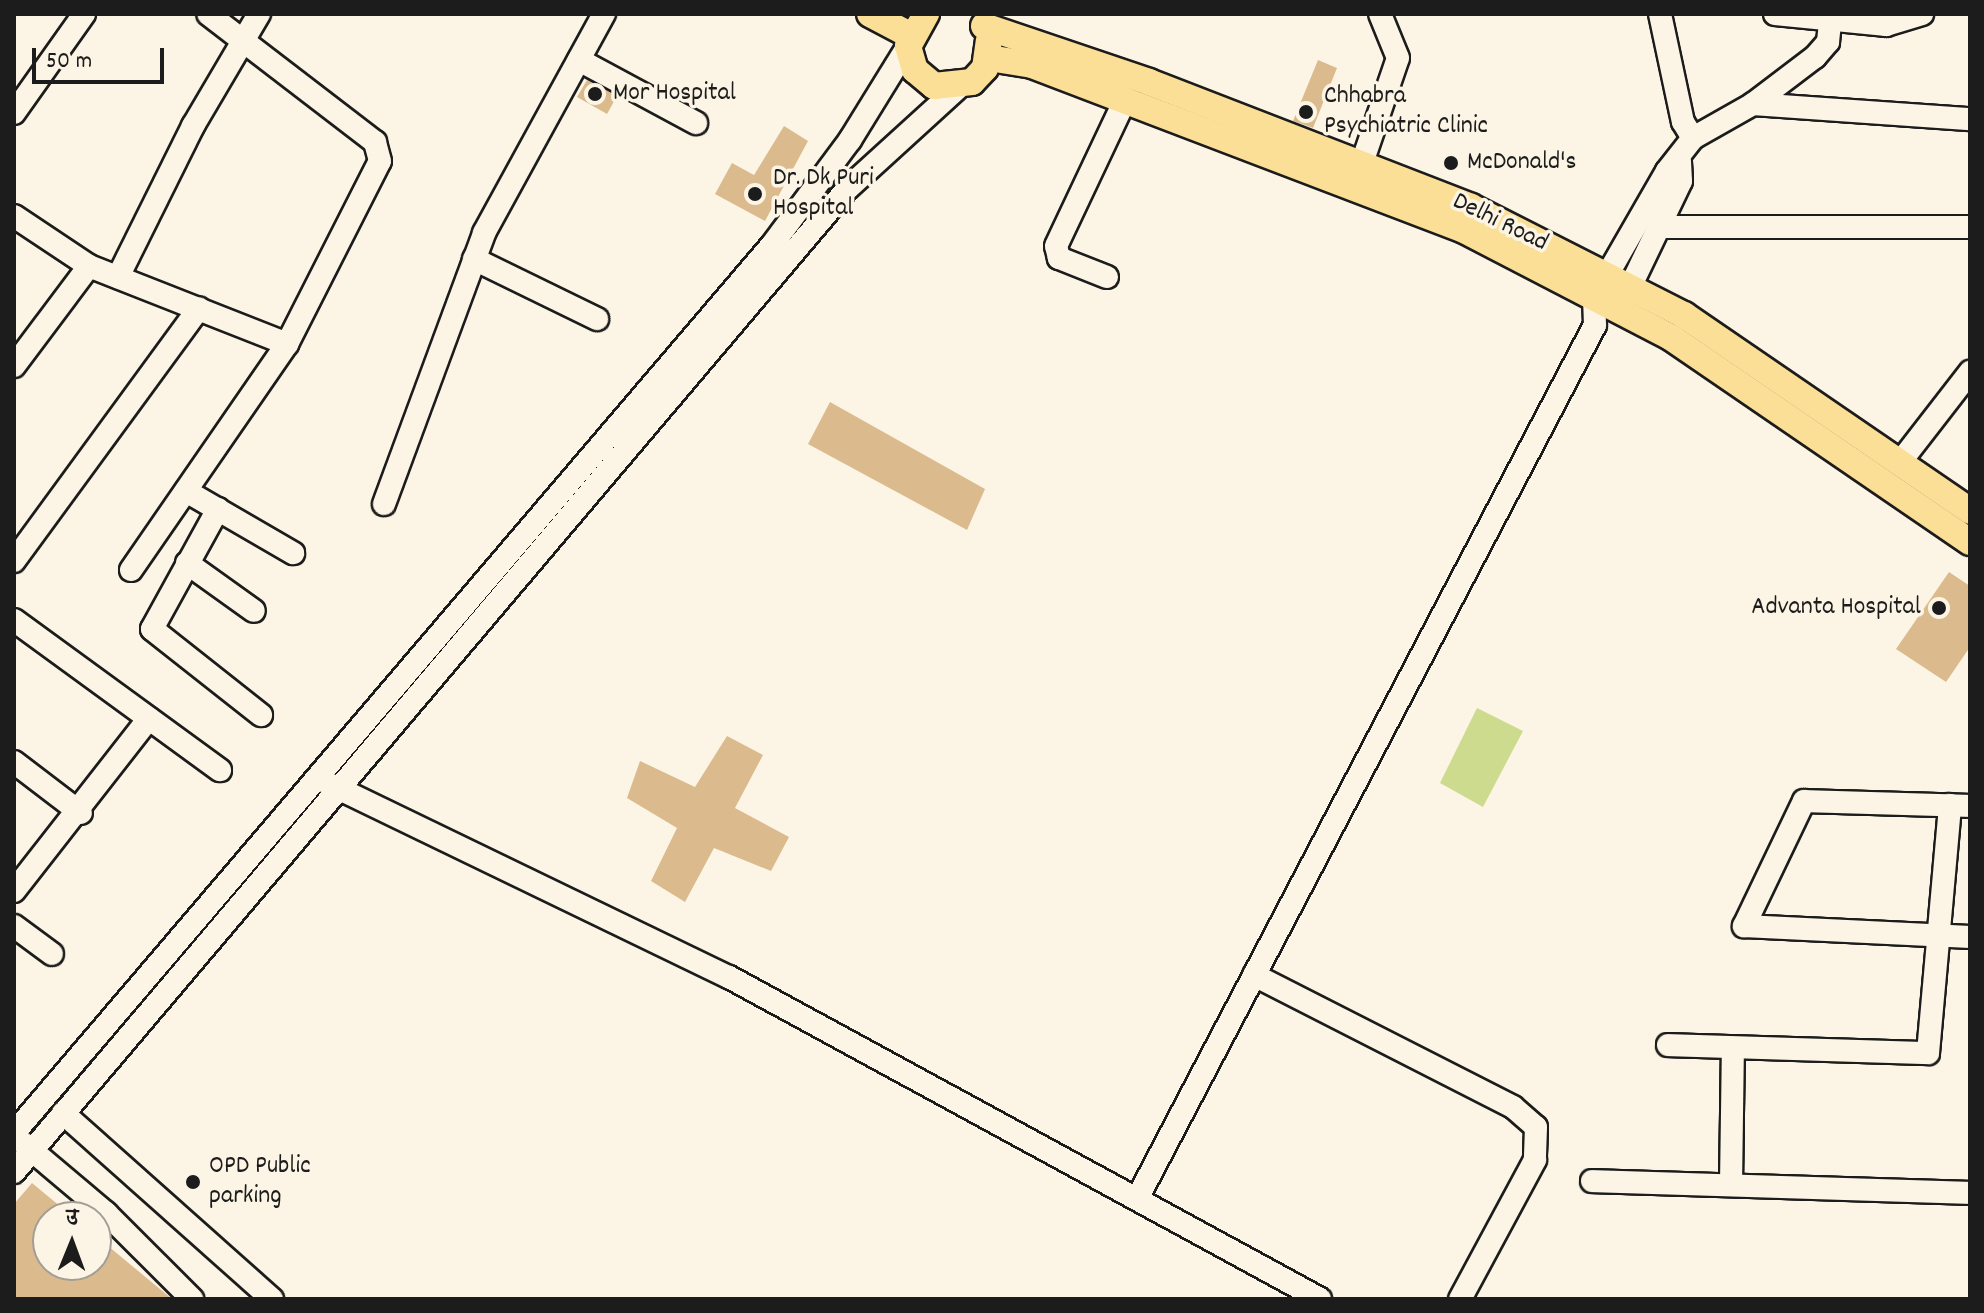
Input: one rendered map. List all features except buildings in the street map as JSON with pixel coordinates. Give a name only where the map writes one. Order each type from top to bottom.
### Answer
[{"type":"main road","points":[[870,14],[909,41],[922,79],[958,88],[980,75],[989,58],[977,20]]},
{"type":"main road","points":[[909,41],[926,14]]},
{"type":"main road","name":"Delhi Road","points":[[977,20],[1362,163],[1471,207],[1612,294],[1815,431],[1970,542]]},
{"type":"main road","name":"Delhi Road","points":[[989,58],[1032,65],[1464,230],[1612,294],[1684,315],[1970,511]]},
{"type":"street","points":[[14,113],[84,14]]},
{"type":"street","points":[[131,570],[287,344],[381,154],[375,142],[208,14]]},
{"type":"street","points":[[118,277],[242,38],[259,14]]},
{"type":"street","points":[[384,504],[474,259],[604,14]]},
{"type":"street","points":[[1362,163],[1398,58],[1380,14]]},
{"type":"street","points":[[1660,14],[1683,122],[1693,138]]},
{"type":"street","points":[[1775,14],[1861,18],[1886,25],[1922,14]]},
{"type":"street","points":[[1138,1197],[1612,294],[1667,171],[1680,161],[1693,138],[1753,104],[1815,57],[1828,42],[1832,17]]},
{"type":"street","points":[[457,634],[772,245],[850,140],[909,41]]},
{"type":"street","points":[[579,60],[696,123]]},
{"type":"street","points":[[192,1299],[106,1213],[14,1134],[329,784],[848,188],[958,88]]},
{"type":"street","points":[[1107,277],[1059,258],[1056,246],[1124,102]]},
{"type":"street","points":[[1753,104],[1970,119]]},
{"type":"street","points":[[1612,294],[1660,227],[1681,181],[1680,161]]},
{"type":"street","points":[[14,216],[89,266],[287,344]]},
{"type":"street","points":[[1660,227],[1970,227]]},
{"type":"street","points":[[474,259],[597,319]]},
{"type":"street","points":[[14,366],[89,266]]},
{"type":"street","points":[[14,561],[199,308]]},
{"type":"street","points":[[1901,461],[1970,372]]},
{"type":"street","points":[[186,491],[293,553]]},
{"type":"street","points":[[218,509],[152,620],[155,637],[261,715]]},
{"type":"street","points":[[187,563],[254,611]]},
{"type":"street","points":[[14,620],[220,770]]},
{"type":"street","points":[[14,891],[81,813],[149,718]]},
{"type":"street","points":[[14,762],[81,813]]},
{"type":"street","points":[[14,1172],[329,784]]},
{"type":"street","points":[[329,784],[729,977],[1138,1197],[1320,1299]]},
{"type":"street","points":[[1668,1045],[1928,1053],[1939,935],[1960,805],[1804,801],[1744,926],[1939,935],[1970,937]]},
{"type":"street","points":[[14,926],[52,954]]},
{"type":"street","points":[[1254,975],[1513,1107],[1536,1127],[1535,1160],[1460,1299]]},
{"type":"street","points":[[1731,1185],[1733,1048]]},
{"type":"street","points":[[63,1113],[272,1299]]},
{"type":"street","points":[[1592,1181],[1970,1193]]},
{"type":"green space","points":[[1477,708],[1523,731],[1483,807],[1440,783]]},
{"type":"place","name":"Mor Hospital","points":[[595,94]]},
{"type":"place","name":"Chhabra Psychiatric Clinic","points":[[1306,112]]},
{"type":"place","name":"McDonald's","points":[[1451,163]]},
{"type":"place","name":"Dr. Dk Puri Hospital","points":[[755,194]]},
{"type":"place","name":"Advanta Hospital","points":[[1939,608]]},
{"type":"place","name":"OPD Public parking","points":[[193,1182]]}]
